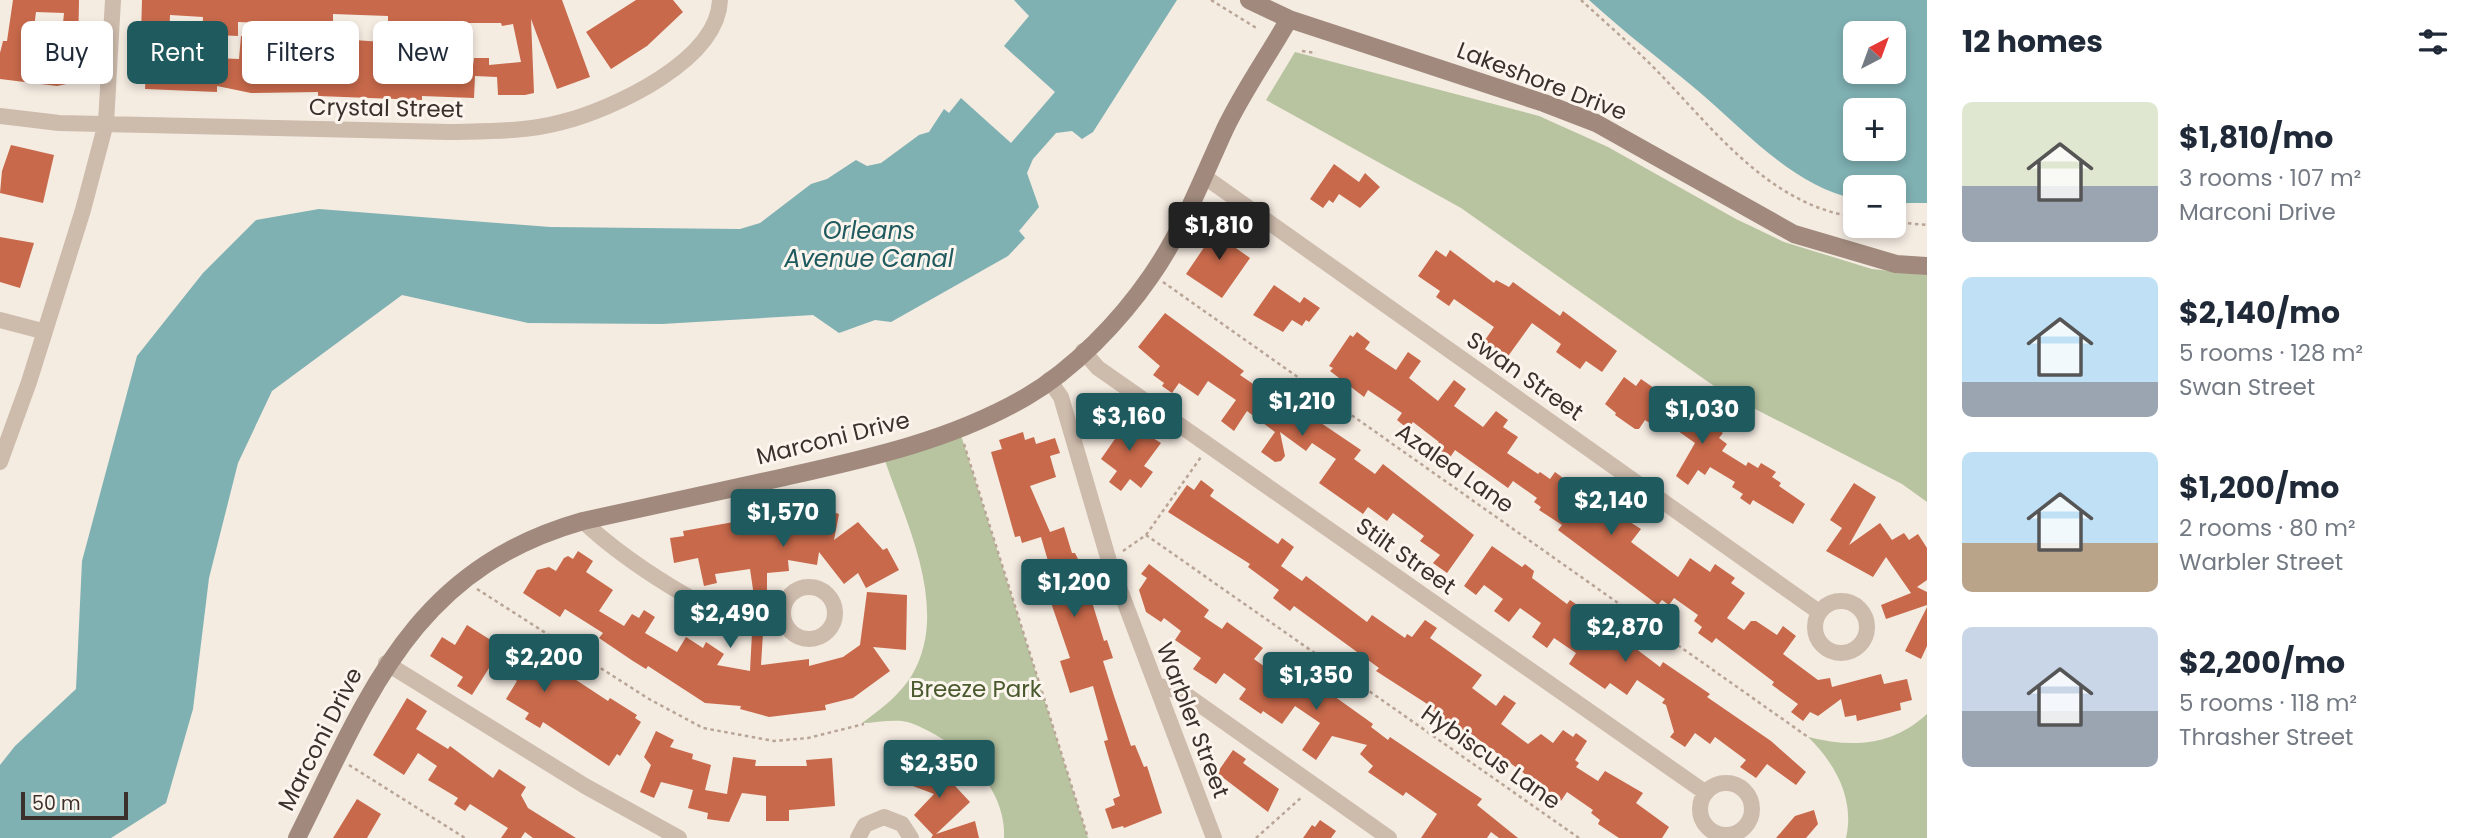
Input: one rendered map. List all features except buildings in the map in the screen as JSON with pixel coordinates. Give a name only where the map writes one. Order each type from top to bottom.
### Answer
[{"type":"street","points":[[0,462],[12,434],[83,210],[106,123],[113,0]]},
{"type":"street","name":"Crystal Street","points":[[0,116],[59,123],[449,132],[512,130],[561,122],[621,99],[673,69],[708,34],[720,9],[720,0]]},
{"type":"street","name":"Lakeshore Drive","points":[[1249,0],[1289,19],[1544,103],[1596,123],[1794,234],[1896,264],[1927,266]]},
{"type":"street","name":"Marconi Drive","points":[[297,838],[386,663],[415,625],[462,580],[511,547],[548,531],[583,521],[883,455],[959,429],[1027,396],[1049,380],[1124,310],[1152,275],[1205,177],[1226,127],[1289,19]]},
{"type":"street","name":"Swan Street","points":[[1205,177],[1819,612]]},
{"type":"street","points":[[0,320],[43,331]]},
{"type":"street","name":"Stilt Street","points":[[1083,351],[1098,368],[1706,793]]},
{"type":"street","name":"Warbler Street","points":[[1049,380],[1061,397],[1109,561],[1213,838]]},
{"type":"street","points":[[583,521],[632,560],[716,611],[741,619],[782,617]]},
{"type":"street","points":[[386,663],[596,792],[679,838]]},
{"type":"street","points":[[1156,685],[1182,692],[1390,838]]},
{"type":"street","points":[[858,838],[865,825],[884,817],[902,824],[911,838]]},
{"type":"path","points":[[1211,0],[1258,29]]},
{"type":"path","points":[[1581,0],[1656,70],[1719,140],[1762,176],[1834,214],[1843,215]]},
{"type":"path","points":[[1302,51],[1316,53]]},
{"type":"path","points":[[1906,223],[1927,225]]},
{"type":"path","name":"Azalea Lane","points":[[1152,275],[1808,737]]},
{"type":"path","points":[[959,429],[1088,838]]},
{"type":"path","points":[[1109,561],[1146,535],[1209,446]]},
{"type":"path","name":"Hybiscus Lane","points":[[1146,535],[1580,838]]},
{"type":"path","points":[[462,580],[649,699],[703,728],[774,741],[808,738],[864,724]]},
{"type":"path","points":[[337,758],[465,838]]},
{"type":"path","points":[[1256,838],[1314,786]]},
{"type":"green space","points":[[1295,52],[1539,116],[1608,147],[1736,219],[1784,242],[1872,269],[1927,275],[1927,502],[1902,484],[1724,393],[1461,208],[1266,100]]},
{"type":"green space","name":"Breeze Park","points":[[959,429],[1088,838],[1004,838],[1003,819],[997,800],[976,767],[961,753],[911,723],[862,723],[896,696],[912,675],[923,649],[927,622],[926,594],[920,565],[883,455]]},
{"type":"green space","points":[[1927,714],[1927,838],[1846,838],[1848,809],[1845,796],[1827,758],[1808,737],[1841,743],[1871,742],[1900,733]]},
{"type":"water","name":"Orleans Avenue Canal","points":[[1014,0],[1177,0],[1093,132],[1082,139],[1072,131],[1056,133],[1033,159],[1027,173],[1039,207],[1019,231],[1025,238],[1008,256],[891,322],[875,320],[839,333],[813,315],[662,324],[528,323],[402,295],[272,391],[238,463],[209,578],[193,709],[166,803],[111,838],[0,838],[0,765],[15,746],[76,689],[82,561],[137,356],[203,273],[256,220],[319,209],[550,227],[740,229],[760,223],[811,184],[827,179],[856,160],[867,166],[881,163],[919,135],[929,132],[944,109],[949,113],[961,98],[1011,143],[1055,92],[1004,46],[1029,16]]},
{"type":"water","points":[[1589,0],[1927,0],[1927,203],[1906,203],[1906,175],[1843,175],[1843,195],[1810,182],[1770,154]]}]
